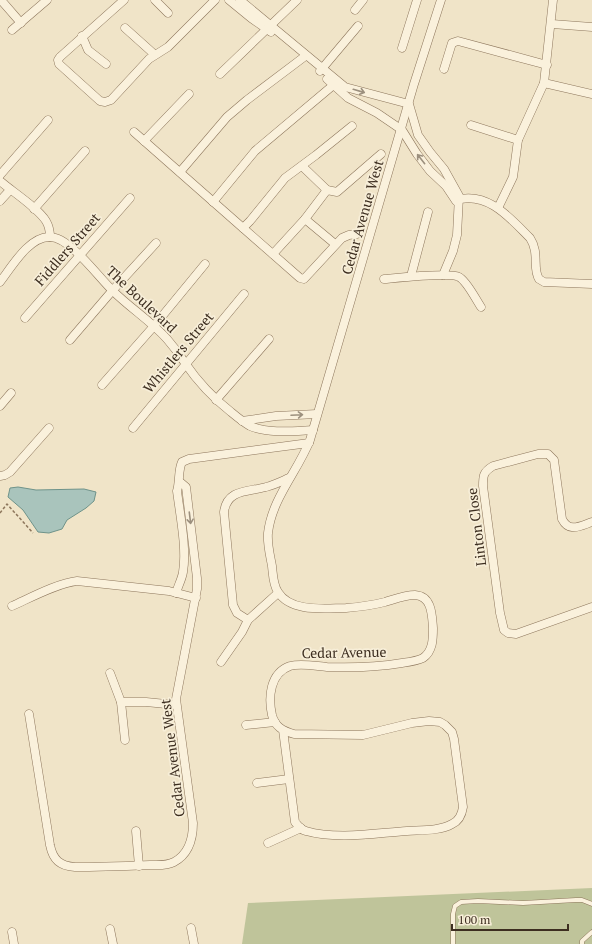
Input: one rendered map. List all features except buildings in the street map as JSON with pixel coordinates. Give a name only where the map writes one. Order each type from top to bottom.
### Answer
[{"type":"street","points":[[1,0],[21,23]]},
{"type":"street","points":[[12,30],[47,0]]},
{"type":"street","points":[[124,0],[82,36],[58,60],[59,64],[100,101],[105,102],[111,100],[154,54],[168,47],[214,0]]},
{"type":"street","points":[[155,0],[168,13]]},
{"type":"street","points":[[229,0],[251,18],[269,27],[321,70],[348,98],[377,113],[402,130],[430,171],[439,179],[458,202]]},
{"type":"street","points":[[240,0],[269,27],[321,70]]},
{"type":"street","points":[[220,74],[297,0]]},
{"type":"street","points":[[355,10],[364,0]]},
{"type":"street","points":[[402,48],[418,0]]},
{"type":"street","name":"Cedar Avenue West","points":[[289,478],[304,456],[309,443],[441,0]]},
{"type":"street","points":[[498,208],[513,177],[518,140],[544,83],[554,0]]},
{"type":"street","points":[[552,24],[592,27]]},
{"type":"street","points":[[321,70],[358,26]]},
{"type":"street","points":[[125,28],[154,54]]},
{"type":"street","points":[[82,36],[88,50],[106,64]]},
{"type":"street","points":[[444,68],[452,44],[458,41],[547,65]]},
{"type":"street","points":[[180,172],[227,117],[304,57]]},
{"type":"street","points":[[544,83],[592,94]]},
{"type":"street","points":[[336,84],[409,104],[414,125],[422,141],[447,174],[458,202],[458,227],[456,242],[443,275]]},
{"type":"street","points":[[213,202],[255,151],[336,84]]},
{"type":"street","points":[[144,141],[189,94]]},
{"type":"street","points":[[0,175],[48,120]]},
{"type":"street","points":[[471,124],[518,140]]},
{"type":"street","points":[[243,228],[254,217],[285,178],[352,126]]},
{"type":"street","points":[[134,132],[300,278],[304,279],[335,244],[345,236],[357,234]]},
{"type":"street","points":[[413,148],[422,141]]},
{"type":"street","points":[[34,209],[85,151]]},
{"type":"street","points":[[302,166],[327,190],[333,192],[340,190],[381,154]]},
{"type":"street","points":[[439,179],[447,174]]},
{"type":"street","points":[[0,181],[45,220],[50,236],[40,239],[27,247],[0,282]]},
{"type":"street","points":[[0,201],[10,190]]},
{"type":"street","points":[[273,254],[305,219],[327,190]]},
{"type":"street","name":"Fiddlers Street","points":[[25,318],[130,198]]},
{"type":"street","points":[[458,202],[467,198],[483,200],[498,208],[533,243],[536,253],[537,274],[539,279],[544,282],[592,284]]},
{"type":"street","points":[[411,276],[428,212]]},
{"type":"street","points":[[305,219],[335,244]]},
{"type":"street","name":"The Boulevard","points":[[50,236],[66,244],[79,255],[112,291],[154,326],[172,344],[186,364],[216,400],[242,421],[252,427],[277,432],[313,430]]},
{"type":"street","points":[[70,340],[156,243]]},
{"type":"street","points":[[102,385],[154,326],[205,264]]},
{"type":"street","points":[[384,279],[411,276],[454,275],[460,277],[481,307]]},
{"type":"street","name":"Whistlers Street","points":[[133,428],[244,294]]},
{"type":"street","points":[[216,400],[269,339]]},
{"type":"street","points":[[0,406],[11,393]]},
{"type":"street","points":[[242,421],[276,416],[318,414]]},
{"type":"street","points":[[3,476],[16,466],[49,428]]},
{"type":"street","name":"Cedar Avenue West","points":[[28,714],[50,845],[53,856],[61,864],[66,866],[139,866],[172,863],[187,851],[192,838],[193,823],[176,699],[196,598],[196,570],[186,487],[180,482],[180,465],[189,459],[309,443]]},
{"type":"street","name":"Linton Close","points":[[592,522],[573,528],[566,526],[564,523],[562,519],[554,460],[548,454],[538,454],[493,466],[484,474],[483,486],[500,613],[504,630],[510,634],[516,634],[592,607]]},
{"type":"street","points":[[221,662],[242,632],[248,620],[278,593],[273,578],[268,534],[275,510],[289,478]]},
{"type":"street","points":[[248,620],[237,613],[233,605],[224,507],[234,494],[267,487],[289,478]]},
{"type":"street","points":[[176,593],[184,570],[184,552],[177,491],[180,482]]},
{"type":"street","points":[[184,570],[196,570]]},
{"type":"street","points":[[12,606],[39,594],[73,582],[86,582],[176,593],[196,598]]},
{"type":"street","name":"Cedar Avenue","points":[[275,722],[271,709],[271,690],[276,677],[284,669],[290,666],[300,665],[355,667],[381,666],[415,661],[425,656],[430,650],[433,641],[431,608],[425,598],[408,596],[372,605],[348,608],[312,608],[294,604],[278,593]]},
{"type":"street","points":[[110,673],[121,702],[125,740]]},
{"type":"street","points":[[121,702],[146,702],[176,705]]},
{"type":"street","points":[[246,726],[275,722],[283,730],[297,734],[364,735],[412,723],[434,721],[446,725],[452,732],[454,739],[463,807],[462,815],[452,824],[436,828],[349,835],[305,831],[295,822],[283,730]]},
{"type":"street","points":[[257,783],[289,779]]},
{"type":"street","points":[[268,843],[300,828]]},
{"type":"street","points":[[136,831],[139,866]]},
{"type":"street","points":[[191,928],[194,944]]},
{"type":"street","points":[[110,929],[113,944]]},
{"type":"street","points":[[12,932],[14,944]]},
{"type":"lane","points":[[453,944],[453,914],[455,906],[461,902],[582,900],[592,904]]},
{"type":"lane","points":[[581,943],[592,932]]},
{"type":"path","points":[[0,513],[7,504],[33,533]]},
{"type":"green space","points":[[592,888],[592,944],[242,944],[248,903]]},
{"type":"water","points":[[18,487],[36,490],[84,489],[96,492],[94,501],[67,520],[62,529],[49,533],[38,532],[23,510],[8,497],[10,488]]}]
